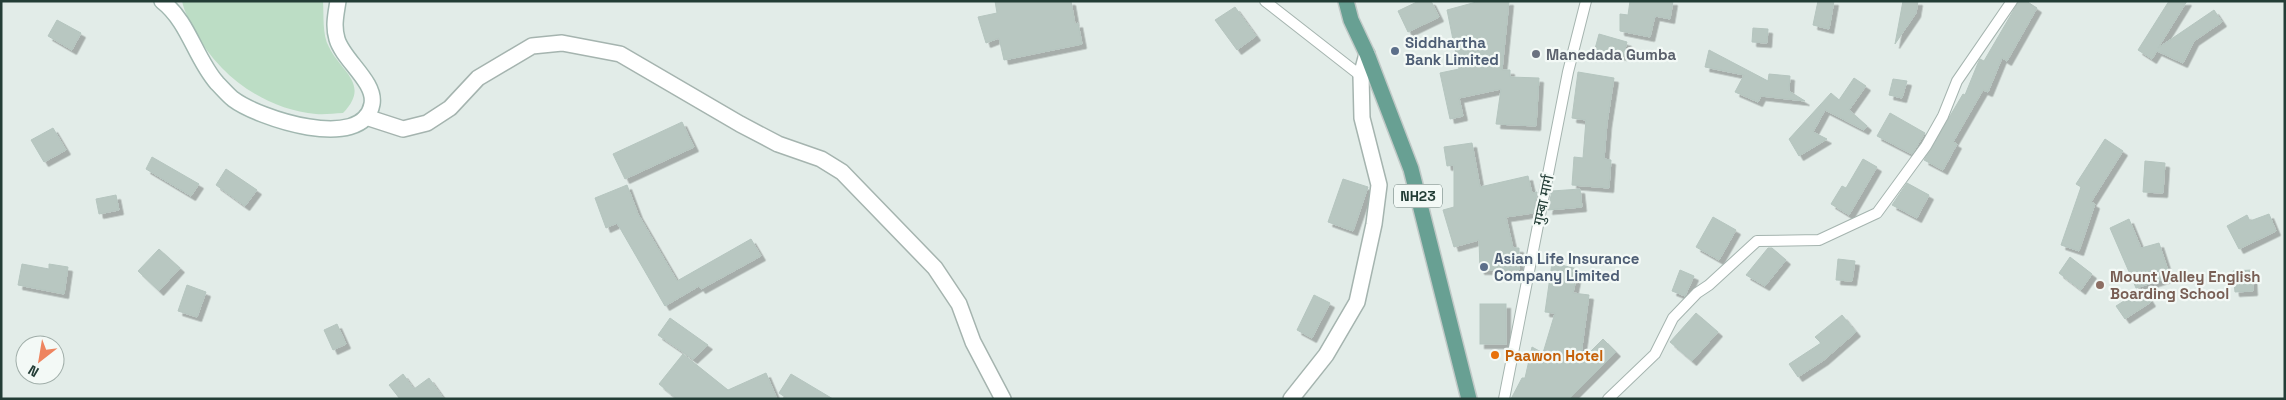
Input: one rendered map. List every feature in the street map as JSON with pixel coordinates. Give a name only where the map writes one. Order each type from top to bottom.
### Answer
[{"type":"main road","name":"NH23","points":[[1346,1],[1351,20],[1367,54],[1411,169],[1469,399]]},
{"type":"street","points":[[162,1],[178,17],[216,81],[234,100],[265,115],[334,131],[355,126],[366,117],[372,105],[372,93],[364,79],[344,55],[337,38],[334,21],[338,1]]},
{"type":"street","points":[[366,117],[403,129],[427,123],[450,108],[478,78],[532,46],[562,43],[620,54],[740,124],[778,144],[821,159],[842,172],[935,268],[959,304],[973,342],[1003,399]]},
{"type":"street","points":[[1290,399],[1326,355],[1357,302],[1374,224],[1380,185],[1362,118],[1361,76],[1367,54]]},
{"type":"lane","points":[[1265,1],[1361,76]]},
{"type":"lane","name":"गुम्बा मार्ग","points":[[1504,399],[1568,72],[1586,1]]},
{"type":"lane","points":[[1608,399],[1655,354],[1673,318],[1696,293],[1709,285],[1757,241],[1819,240],[1877,213],[1926,146],[1943,116],[1957,82],[2012,1]]},
{"type":"green space","points":[[182,1],[323,1],[324,31],[327,42],[334,56],[351,78],[354,86],[351,103],[343,113],[319,114],[279,106],[262,98],[246,88],[217,63],[196,33]]},
{"type":"building","points":[[995,1],[1071,1],[1075,24],[1078,23],[1082,44],[1004,60],[999,38],[986,43],[978,17],[997,13]]},
{"type":"building","points":[[1419,1],[1431,1],[1439,17],[1408,32],[1398,11]]},
{"type":"building","points":[[1480,1],[1509,1],[1502,70],[1510,70],[1510,77],[1539,78],[1536,126],[1496,124],[1501,89],[1459,98],[1463,116],[1450,119],[1440,73],[1459,69],[1447,10]]},
{"type":"building","points":[[1630,1],[1673,1],[1670,19],[1655,16],[1650,37],[1620,31],[1620,14],[1628,15]]},
{"type":"building","points":[[1818,1],[1834,1],[1829,29],[1813,25]]},
{"type":"building","points":[[1903,1],[1918,1],[1916,13],[1895,44]]},
{"type":"building","points":[[2019,1],[2026,1],[2037,8],[2007,61],[2002,58],[1988,92],[1983,90],[1953,142],[1957,144],[1943,170],[1924,160],[1963,94],[1965,95],[1980,59],[1984,61]]},
{"type":"building","points":[[2169,1],[2187,1],[2158,48],[2214,10],[2222,22],[2194,41],[2183,63],[2157,51],[2152,59],[2138,50]]},
{"type":"building","points":[[1235,7],[1256,36],[1237,50],[1215,20]]},
{"type":"building","points":[[57,20],[81,33],[72,50],[48,36]]},
{"type":"building","points":[[1753,28],[1768,29],[1767,43],[1752,42]]},
{"type":"building","points":[[1599,34],[1627,42],[1623,56],[1595,49]]},
{"type":"building","points":[[1709,50],[1768,81],[1769,74],[1790,76],[1789,91],[1805,101],[1761,96],[1758,102],[1735,92],[1744,75],[1705,67]]},
{"type":"building","points":[[1578,72],[1614,78],[1604,159],[1611,160],[1609,188],[1572,185],[1574,157],[1583,158],[1586,120],[1572,118]]},
{"type":"building","points":[[1854,78],[1866,86],[1849,110],[1867,126],[1864,130],[1825,110],[1813,132],[1827,139],[1799,156],[1789,139],[1831,93],[1839,100]]},
{"type":"building","points":[[1893,79],[1907,81],[1902,98],[1889,95]]},
{"type":"building","points":[[1890,113],[1925,133],[1912,154],[1877,136]]},
{"type":"building","points":[[682,122],[694,147],[625,179],[613,154]]},
{"type":"building","points":[[53,128],[66,150],[44,162],[31,140]]},
{"type":"building","points":[[2105,139],[2123,151],[2091,202],[2095,204],[2079,251],[2061,245],[2081,187],[2076,184]]},
{"type":"building","points":[[1472,143],[1480,187],[1528,176],[1532,193],[1537,192],[1533,213],[1506,217],[1513,248],[1519,248],[1519,270],[1480,270],[1479,240],[1454,247],[1443,210],[1454,207],[1454,165],[1447,166],[1444,147]]},
{"type":"building","points":[[152,157],[199,184],[191,196],[146,169]]},
{"type":"building","points":[[1863,159],[1877,167],[1849,215],[1831,204],[1842,186],[1846,188]]},
{"type":"building","points":[[2145,161],[2165,163],[2163,193],[2143,192]]},
{"type":"building","points":[[226,169],[257,190],[245,206],[216,185]]},
{"type":"building","points":[[1343,179],[1368,187],[1353,231],[1328,222]]},
{"type":"building","points":[[1907,183],[1929,195],[1917,218],[1892,205]]},
{"type":"building","points":[[627,185],[638,214],[677,281],[751,239],[761,256],[701,289],[699,286],[665,306],[617,223],[606,228],[595,198]]},
{"type":"building","points":[[1580,189],[1582,207],[1548,210],[1552,191]]},
{"type":"building","points":[[116,195],[119,210],[99,214],[96,199]]},
{"type":"building","points":[[2269,214],[2276,231],[2239,249],[2227,226],[2247,215],[2250,221]]},
{"type":"building","points":[[1713,217],[1736,230],[1719,260],[1696,247]]},
{"type":"building","points":[[2129,219],[2141,248],[2159,243],[2170,277],[2136,288],[2110,228]]},
{"type":"building","points":[[1768,248],[1772,248],[1786,260],[1765,286],[1746,275]]},
{"type":"building","points":[[159,249],[180,268],[159,291],[138,271]]},
{"type":"building","points":[[2070,257],[2092,274],[2081,290],[2059,273]]},
{"type":"building","points":[[1838,259],[1855,261],[1852,281],[1836,280]]},
{"type":"building","points":[[1552,263],[1578,269],[1573,293],[1589,295],[1580,362],[1603,339],[1616,352],[1569,399],[1511,399],[1522,378],[1525,378],[1532,347],[1543,353],[1555,313],[1545,312]]},
{"type":"building","points":[[22,264],[49,269],[49,264],[68,267],[64,294],[18,285]]},
{"type":"building","points":[[1680,270],[1694,276],[1685,296],[1672,291]]},
{"type":"building","points":[[2252,270],[2253,291],[2235,292],[2233,271]]},
{"type":"building","points":[[187,285],[206,292],[197,317],[178,311]]},
{"type":"building","points":[[2143,289],[2151,302],[2125,319],[2116,306]]},
{"type":"building","points":[[1314,295],[1330,303],[1312,338],[1297,330]]},
{"type":"building","points":[[1480,304],[1506,304],[1506,344],[1480,344]]},
{"type":"building","points":[[1696,313],[1718,332],[1692,361],[1670,342]]},
{"type":"building","points":[[1842,315],[1856,332],[1824,360],[1798,377],[1789,364],[1821,343],[1815,337]]},
{"type":"building","points":[[670,318],[708,345],[693,359],[658,335]]},
{"type":"building","points":[[337,324],[346,344],[333,350],[324,330]]},
{"type":"building","points":[[683,354],[728,390],[766,373],[777,399],[677,399],[659,384]]},
{"type":"building","points":[[403,374],[414,389],[429,378],[444,399],[400,399],[389,385]]},
{"type":"building","points":[[791,374],[833,399],[788,399],[779,393]]},
{"type":"place","name":"Siddhartha Bank Limited","points":[[1395,51]]},
{"type":"place","name":"Manedada Gumba","points":[[1536,54]]},
{"type":"place","name":"Asian Life Insurance Company Limited","points":[[1484,267]]},
{"type":"place","name":"Mount Valley English Boarding School","points":[[2100,285]]},
{"type":"place","name":"Paawon Hotel","points":[[1495,355]]}]
